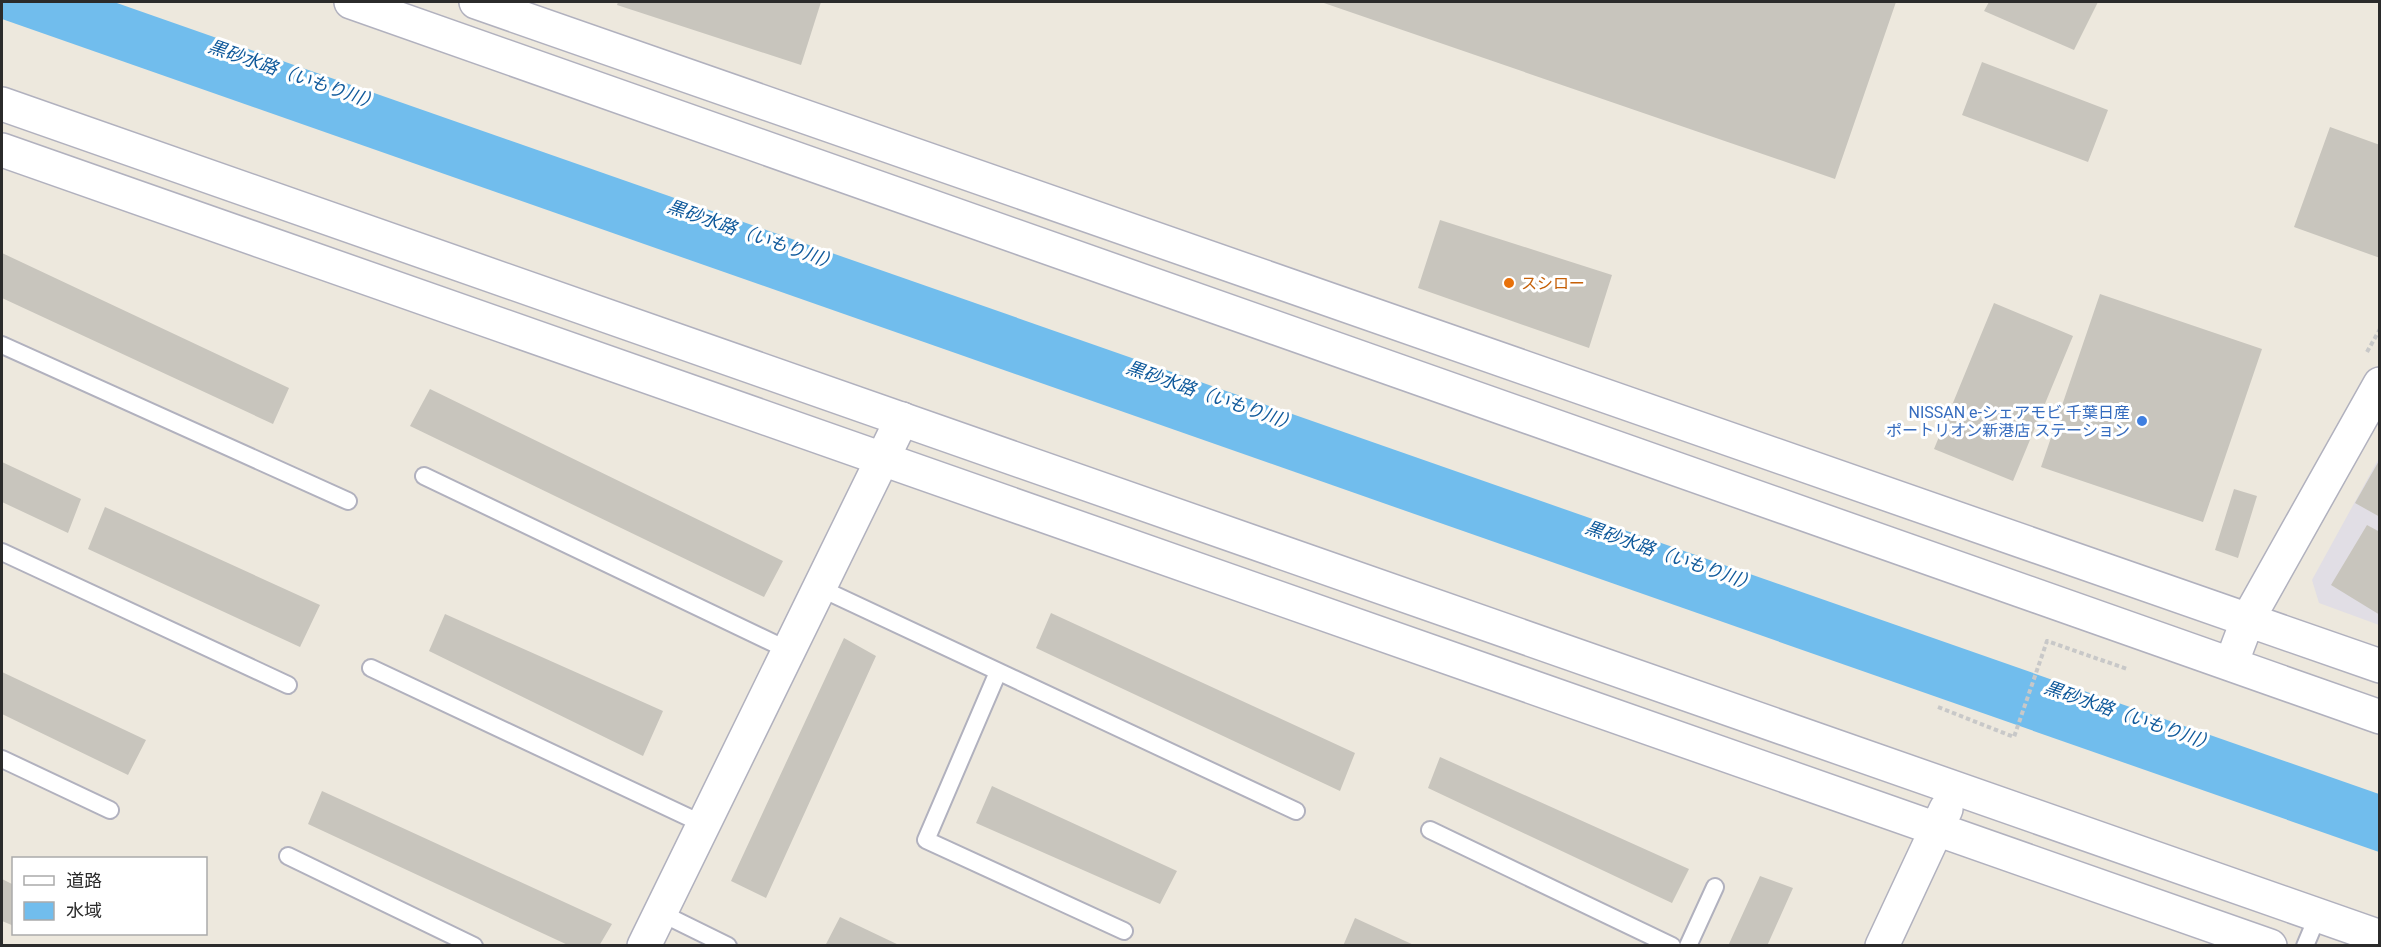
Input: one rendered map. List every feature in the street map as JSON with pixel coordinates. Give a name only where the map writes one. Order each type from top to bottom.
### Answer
[{"type":"street","points":[[351,2],[2379,717]]},
{"type":"street","points":[[472,44],[486,3],[2379,666]]},
{"type":"street","points":[[2,104],[2379,937]]},
{"type":"street","points":[[2,150],[2270,945]]},
{"type":"street","points":[[2231,664],[2248,619],[2379,384]]},
{"type":"street","points":[[644,945],[705,825],[902,419]]},
{"type":"street","points":[[1882,945],[1956,789]]},
{"type":"lane","points":[[2,345],[348,501]]},
{"type":"lane","points":[[424,476],[790,651]]},
{"type":"lane","points":[[2,552],[288,685]]},
{"type":"lane","points":[[820,588],[1296,811]]},
{"type":"lane","points":[[371,668],[705,825]]},
{"type":"lane","points":[[998,672],[926,840],[1124,931]]},
{"type":"lane","points":[[2,759],[110,810]]},
{"type":"lane","points":[[1430,830],[1672,945]]},
{"type":"lane","points":[[288,856],[474,945]]},
{"type":"lane","points":[[1688,945],[1715,887]]},
{"type":"lane","points":[[661,913],[728,945]]},
{"type":"lane","points":[[2305,945],[2318,915]]},
{"type":"path","points":[[1938,707],[2014,737],[2047,641],[2127,669]]},
{"type":"shaded area","points":[[2379,458],[2379,625],[2319,603],[2312,580]]},
{"type":"water","name":"黒砂水路（いもり川）","points":[[2,2],[114,2],[2379,794],[2379,852],[2,19]]},
{"type":"building","points":[[618,2],[821,2],[801,65],[617,5]]},
{"type":"building","points":[[1321,2],[1896,2],[1835,179]]},
{"type":"building","points":[[1989,2],[2098,2],[2074,50],[1984,11]]},
{"type":"building","points":[[1982,62],[2108,110],[2088,162],[1962,115]]},
{"type":"building","points":[[2330,127],[2380,145],[2380,258],[2294,227]]},
{"type":"building","points":[[1440,220],[1612,275],[1589,348],[1418,288]]},
{"type":"building","points":[[2,253],[289,388],[273,424],[2,298]]},
{"type":"building","points":[[2100,294],[2262,349],[2203,522],[2041,467]]},
{"type":"building","points":[[1994,303],[2073,336],[2013,481],[1934,449]]},
{"type":"building","points":[[430,389],[783,561],[764,597],[410,426]]},
{"type":"building","points":[[2380,459],[2380,517],[2355,503]]},
{"type":"building","points":[[2,462],[81,499],[68,533],[2,502]]},
{"type":"building","points":[[2234,489],[2257,496],[2238,558],[2215,550]]},
{"type":"building","points":[[105,507],[320,605],[300,647],[88,549]]},
{"type":"building","points":[[2367,525],[2380,532],[2380,615],[2331,585]]},
{"type":"building","points":[[1051,613],[1355,753],[1340,791],[1036,648]]},
{"type":"building","points":[[445,614],[663,711],[643,756],[429,651]]},
{"type":"building","points":[[844,638],[876,656],[766,898],[731,881]]},
{"type":"building","points":[[2,672],[146,740],[128,775],[2,714]]},
{"type":"building","points":[[1440,757],[1689,869],[1672,903],[1428,788]]},
{"type":"building","points":[[992,786],[1177,871],[1160,904],[976,823]]},
{"type":"building","points":[[322,791],[612,924],[599,946],[570,946],[308,824]]},
{"type":"building","points":[[1760,876],[1793,888],[1767,946],[1728,946]]},
{"type":"building","points":[[2,879],[12,884],[12,925],[2,921]]},
{"type":"building","points":[[840,917],[901,946],[825,946]]},
{"type":"building","points":[[1355,918],[1416,946],[1343,946]]},
{"type":"place","name":"スシロー","points":[[1509,283]]},
{"type":"place","name":"NISSAN e-シェアモビ 千葉日産 ポートリオン新港店 ステーション","points":[[2142,421]]}]
